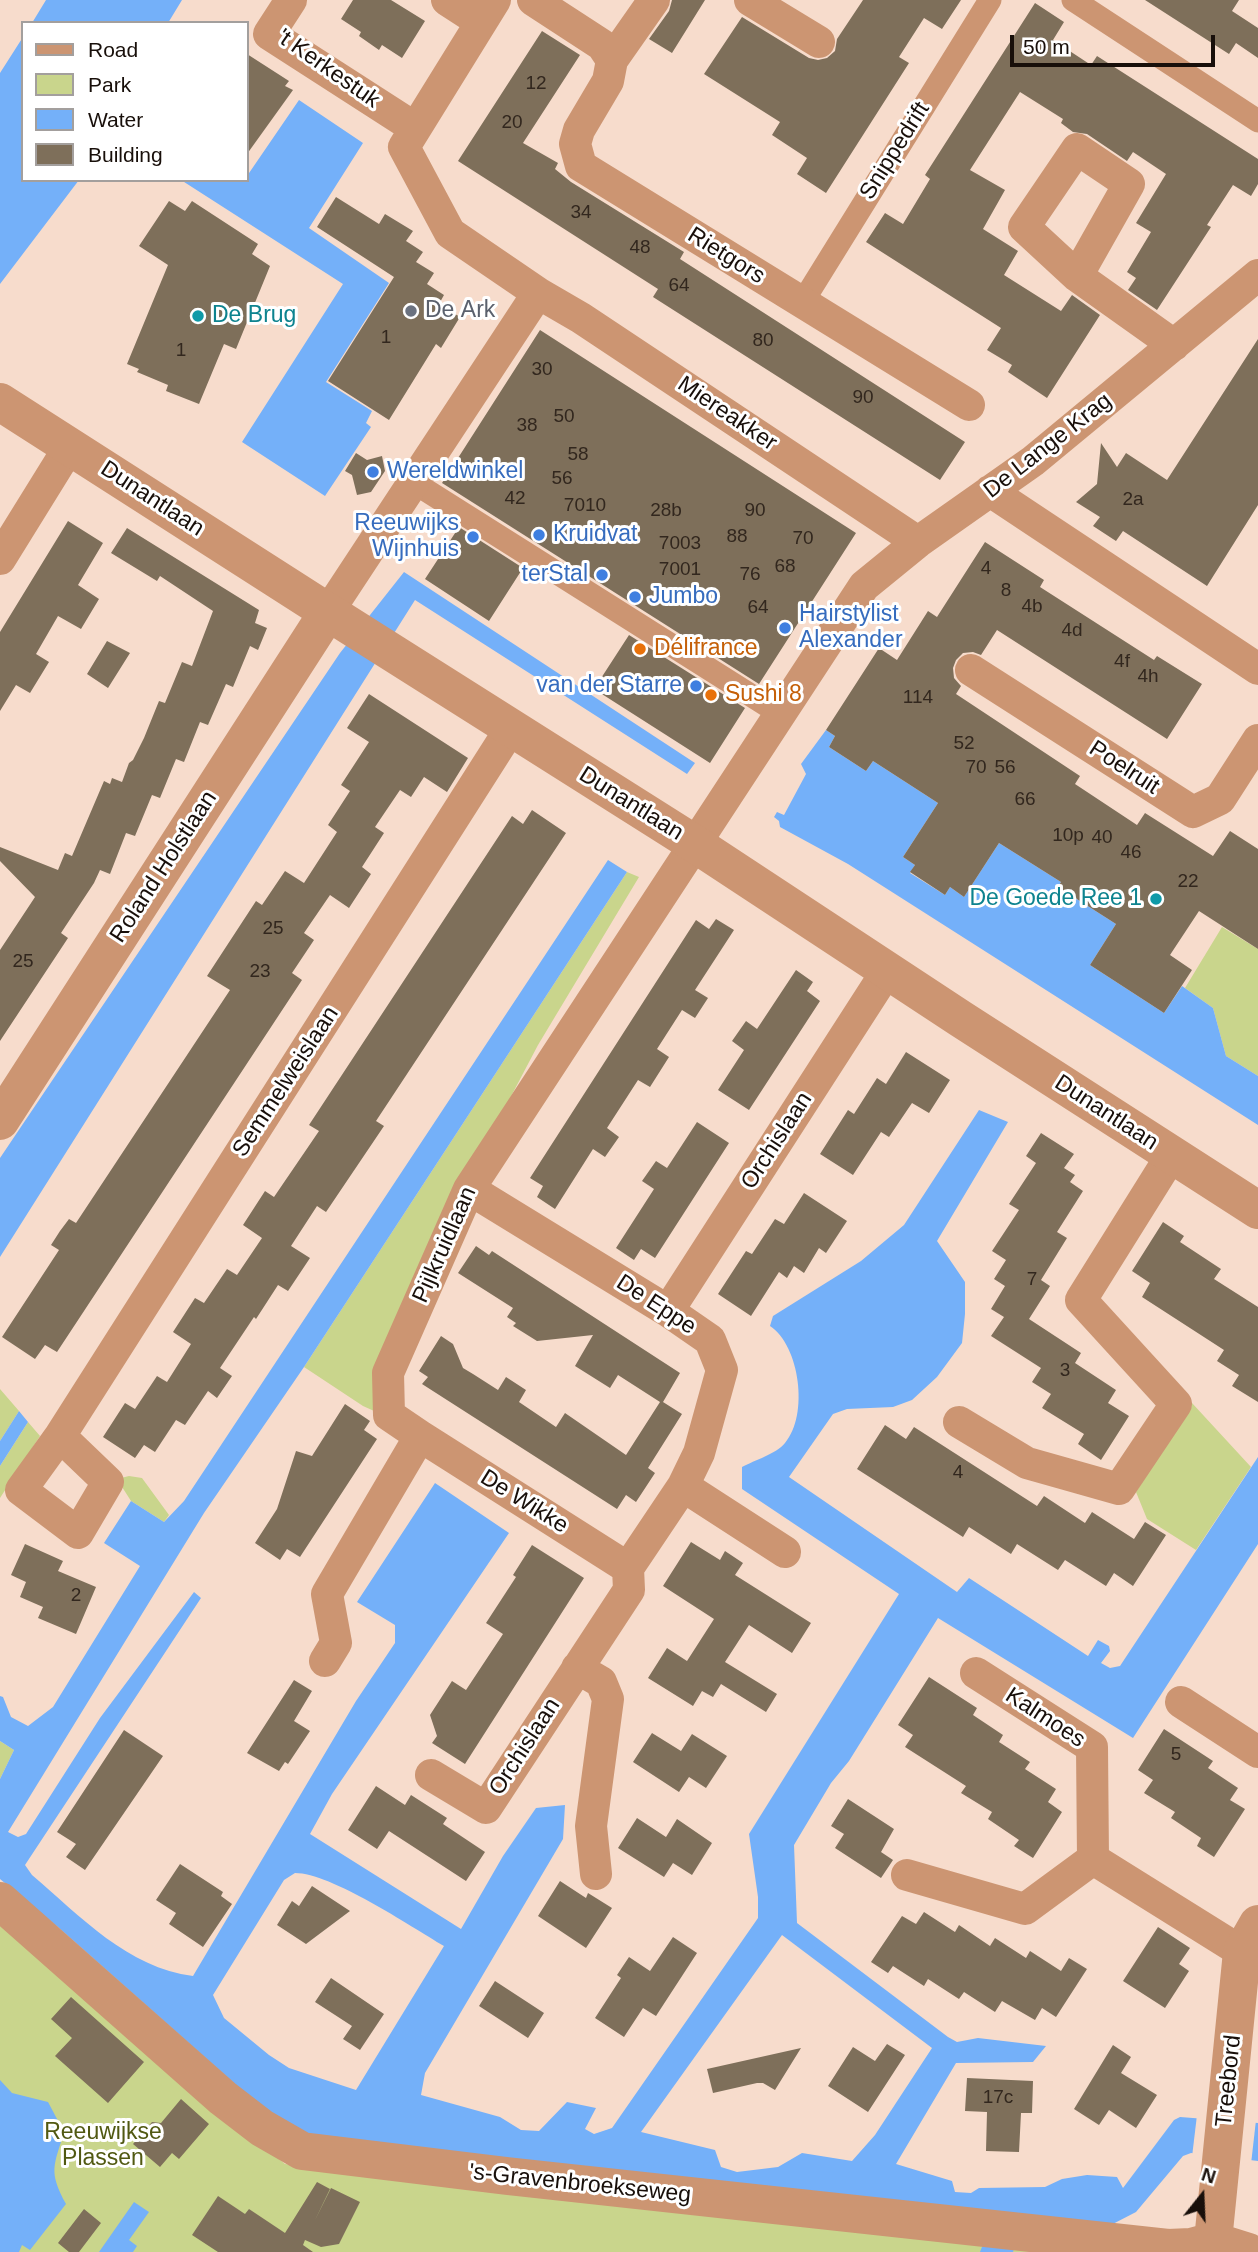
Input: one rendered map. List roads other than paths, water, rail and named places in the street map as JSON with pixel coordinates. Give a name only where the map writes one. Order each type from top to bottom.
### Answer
[{"type":"street","name":"'t Kerkestuk","points":[[291,0],[269,34],[415,128]]},
{"type":"street","points":[[340,620],[413,482],[538,293],[450,233],[404,147],[488,11],[447,0]]},
{"type":"street","points":[[533,0],[602,45],[612,60]]},
{"type":"street","name":"Rietgors","points":[[654,0],[612,60],[608,81],[577,137],[575,144],[581,166],[969,405]]},
{"type":"street","points":[[750,0],[819,42]]},
{"type":"street","name":"Snippedrift","points":[[802,303],[990,0]]},
{"type":"street","points":[[1073,0],[1258,121]]},
{"type":"street","points":[[1077,276],[1174,345]]},
{"type":"street","name":"De Lange Krag","points":[[918,542],[1033,461],[1258,276]]},
{"type":"street","name":"Miereakker","points":[[538,293],[582,317],[918,542]]},
{"type":"street","name":"Dunantlaan","points":[[0,402],[695,844],[1171,1156],[1258,1210]]},
{"type":"street","points":[[0,559],[70,446]]},
{"type":"street","points":[[413,482],[779,713]]},
{"type":"street","points":[[990,491],[1258,669]]},
{"type":"street","points":[[695,844],[864,586],[918,542]]},
{"type":"street","name":"Roland Holstlaan","points":[[0,1121],[340,620]]},
{"type":"street","name":"Poelruit","points":[[971,670],[1193,812],[1220,799],[1258,740]]},
{"type":"street","name":"Semmelweislaan","points":[[60,1436],[511,728]]},
{"type":"street","name":"Pijlkruidlaan","points":[[420,1436],[388,1415],[388,1373],[469,1189],[695,844]]},
{"type":"street","name":"Orchislaan","points":[[668,1311],[887,971]]},
{"type":"street","points":[[959,1422],[1027,1463],[1119,1489],[1176,1404],[1081,1300],[1171,1156]]},
{"type":"street","name":"De Eppe","points":[[469,1189],[668,1311],[710,1340],[722,1370],[699,1453],[683,1486]]},
{"type":"street","points":[[325,1661],[336,1643],[327,1594],[420,1436]]},
{"type":"street","name":"De Wikke","points":[[420,1436],[628,1568]]},
{"type":"street","points":[[683,1486],[785,1552]]},
{"type":"street","name":"Orchislaan","points":[[431,1775],[486,1808],[629,1590],[628,1568],[683,1486]]},
{"type":"street","points":[[577,1668],[601,1682],[608,1699],[591,1826],[596,1874]]},
{"type":"street","name":"Kalmoes","points":[[976,1673],[1092,1747],[1093,1859]]},
{"type":"street","points":[[1181,1702],[1258,1752]]},
{"type":"street","points":[[907,1875],[1025,1909],[1093,1859],[1250,1938]]},
{"type":"street","name":"'s-Gravenbroekseweg","points":[[0,1901],[223,2098],[262,2128],[302,2151],[981,2229],[1168,2248],[1231,2247]]},
{"type":"street","name":"Treebord","points":[[1231,2247],[1219,2172],[1226,2103],[1250,1938]]},
{"type":"water","points":[[46,0],[182,0],[169,21],[33,21]]},
{"type":"water","points":[[21,40],[21,182],[77,182],[0,284],[0,73]]},
{"type":"water","points":[[299,100],[363,143],[309,228],[389,283],[326,382],[372,411],[366,423],[371,427],[325,496],[242,442],[343,284],[184,182],[248,182],[248,175]]},
{"type":"water","points":[[404,572],[695,763],[687,774],[415,600],[0,1257],[0,1158],[340,653]]},
{"type":"water","points":[[826,730],[835,736],[829,747],[866,771],[873,761],[938,803],[903,857],[915,865],[910,873],[945,895],[950,887],[964,897],[999,843],[1061,882],[1058,887],[1116,924],[1090,965],[1164,1013],[1182,986],[1213,1008],[1226,1056],[1258,1076],[1258,1125],[848,864],[780,827],[779,821],[774,817],[777,812],[784,815],[806,774],[801,764]]},
{"type":"water","points":[[608,860],[627,872],[304,1367],[204,1513],[8,1832],[18,1837],[26,1834],[100,1718],[194,1592],[201,1598],[25,1865],[32,1875],[106,1938],[147,1963],[193,1976],[356,1701],[395,1643],[395,1625],[357,1602],[435,1483],[509,1533],[332,1794],[310,1834],[461,1929],[503,1856],[536,1808],[565,1805],[563,1839],[425,2073],[421,2095],[500,2117],[521,2130],[539,2131],[567,2102],[596,2108],[585,2129],[594,2134],[612,2128],[758,1918],[758,1897],[749,1834],[899,1594],[742,1489],[742,1467],[781,1447],[792,1431],[797,1416],[799,1399],[794,1364],[780,1336],[770,1326],[773,1316],[861,1261],[904,1225],[979,1110],[1008,1122],[937,1241],[965,1282],[962,1343],[937,1377],[912,1400],[893,1407],[847,1409],[833,1414],[789,1477],[957,1592],[969,1578],[1088,1656],[1098,1640],[1109,1646],[1110,1651],[1101,1663],[1110,1668],[1120,1666],[1258,1457],[1258,1544],[1133,1738],[938,1618],[794,1845],[797,1923],[957,2042],[978,2038],[1046,2046],[1033,2062],[956,2063],[896,2164],[952,2181],[955,2192],[971,2193],[979,2188],[1045,2187],[1062,2179],[1087,2175],[1117,2177],[1123,2188],[1174,2120],[1180,2117],[1258,2123],[1258,2161],[1191,2153],[1183,2156],[1136,2212],[1107,2227],[1017,2240],[1013,2252],[980,2252],[986,2237],[288,2131],[0,1879],[0,1779],[14,1750],[0,1741],[0,1696],[3,1697],[11,1717],[28,1726],[53,1707],[140,1566],[104,1543],[131,1501],[164,1522],[184,1501]],"holes":[[[295,1873],[310,1875],[349,1891],[444,1946],[356,2090],[289,2068],[269,2055],[224,2018],[213,1995],[284,1880]],[[782,1935],[932,2048],[875,2135],[852,2161],[802,2153],[778,2167],[737,2172],[721,2167],[715,2150],[641,2132]]]},
{"type":"water","points":[[19,1411],[28,1422],[0,1466],[0,1441]]},
{"type":"water","points":[[0,2080],[12,2093],[48,2102],[64,2132],[54,2168],[57,2184],[66,2204],[30,2250],[22,2245],[19,2252],[0,2252]]},
{"type":"water","points":[[134,2202],[149,2212],[129,2240],[137,2246],[133,2252],[99,2252]]},
{"type":"place","name":"De Ark","points":[[411,311]]},
{"type":"place","name":"De Brug","points":[[198,316]]},
{"type":"place","name":"Wereldwinkel","points":[[373,472]]},
{"type":"place","name":"Kruidvat","points":[[539,535]]},
{"type":"place","name":"Reeuwijks Wijnhuis","points":[[473,537]]},
{"type":"place","name":"terStal","points":[[602,575]]},
{"type":"place","name":"Jumbo","points":[[635,597]]},
{"type":"place","name":"Hairstylist Alexander","points":[[785,628]]},
{"type":"place","name":"Délifrance","points":[[640,649]]},
{"type":"place","name":"van der Starre","points":[[696,686]]},
{"type":"place","name":"Sushi 8","points":[[711,695]]},
{"type":"place","name":"De Goede Ree 1","points":[[1156,899]]},
{"type":"park label","name":"Reeuwijkse Plassen","points":[[103,2146]]}]
